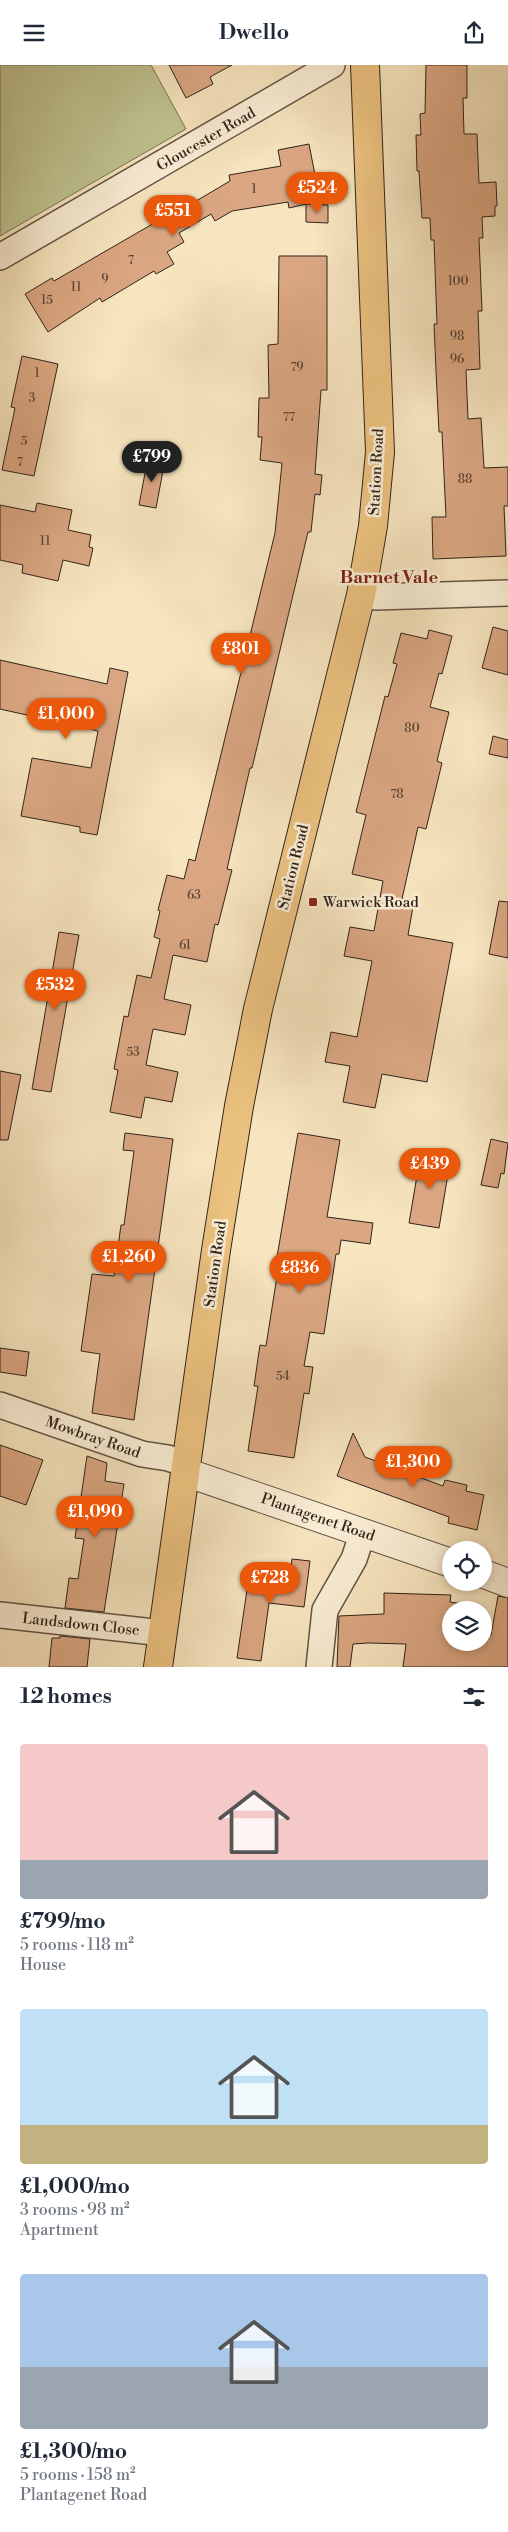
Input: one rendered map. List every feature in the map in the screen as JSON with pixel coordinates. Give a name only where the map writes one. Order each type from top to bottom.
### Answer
[{"type":"main road","name":"Station Road","points":[[158,1667],[216,1250],[239,1105],[254,1028],[361,595],[373,526],[380,452],[365,65]]},
{"type":"street","name":"Gloucester Road","points":[[0,257],[332,65]]},
{"type":"street","points":[[361,595],[375,597],[508,593]]},
{"type":"street","name":"Mowbray Road","points":[[0,1405],[142,1454],[168,1458],[186,1468]]},
{"type":"street","name":"Plantagenet Road","points":[[186,1468],[442,1560]]},
{"type":"street","points":[[319,1667],[325,1609],[354,1559],[363,1532]]},
{"type":"street","points":[[492,1577],[508,1583]]},
{"type":"street","name":"Landsdown Close","points":[[0,1615],[163,1633]]},
{"type":"green space","points":[[0,65],[151,65],[186,129],[0,236]]},
{"type":"building","points":[[169,65],[232,65],[210,77],[213,84],[186,98]]},
{"type":"building","points":[[426,65],[467,65],[467,98],[463,98],[464,134],[477,134],[479,183],[496,182],[497,206],[495,206],[495,216],[482,217],[483,238],[479,238],[482,311],[478,311],[480,369],[466,370],[468,419],[481,418],[484,468],[508,467],[508,506],[504,506],[506,556],[433,559],[432,517],[446,517],[442,432],[439,432],[436,371],[434,324],[437,324],[434,240],[431,240],[430,218],[422,218],[419,171],[417,171],[416,135],[421,135],[420,114],[425,113]]},
{"type":"building","points":[[309,144],[320,201],[289,208],[288,202],[232,211],[215,221],[211,214],[179,233],[184,242],[167,252],[174,264],[156,274],[154,271],[102,302],[100,298],[48,332],[25,294],[52,278],[54,281],[168,215],[169,217],[230,181],[229,175],[281,166],[278,150]]},
{"type":"building","points":[[306,204],[328,205],[328,223],[306,222]]},
{"type":"building","points":[[279,256],[327,256],[327,390],[321,390],[315,474],[322,475],[320,495],[315,494],[311,532],[308,532],[252,768],[250,768],[227,869],[232,870],[218,925],[215,924],[207,962],[173,955],[164,999],[191,1005],[185,1035],[153,1029],[146,1065],[178,1072],[172,1102],[145,1097],[141,1118],[110,1112],[118,1070],[114,1069],[124,1016],[128,1017],[137,975],[151,978],[160,939],[154,937],[160,911],[158,910],[167,875],[184,879],[189,859],[195,861],[275,533],[282,463],[260,460],[262,437],[258,437],[259,398],[269,398],[268,345],[278,344]]},
{"type":"building","points":[[22,356],[58,364],[34,476],[2,470],[15,408],[11,407]]},
{"type":"building","points":[[148,457],[165,460],[156,508],[139,505]]},
{"type":"building","points":[[37,503],[72,510],[68,530],[91,535],[89,547],[93,548],[89,566],[63,560],[58,581],[22,573],[23,565],[0,560],[0,505],[35,512]]},
{"type":"building","points":[[493,627],[508,631],[508,675],[482,668]]},
{"type":"building","points":[[429,630],[452,636],[442,674],[439,673],[430,707],[449,712],[437,761],[442,763],[426,829],[418,827],[402,899],[414,901],[408,935],[453,943],[427,1082],[382,1074],[375,1108],[343,1102],[350,1066],[325,1062],[331,1032],[357,1037],[372,961],[344,956],[350,927],[374,931],[383,881],[352,874],[366,815],[356,812],[385,696],[388,697],[397,664],[393,663],[401,633],[427,639]]},
{"type":"building","points":[[0,660],[107,684],[110,668],[128,672],[97,835],[80,832],[80,827],[21,816],[32,758],[91,768],[98,731],[0,709]]},
{"type":"building","points":[[493,736],[508,740],[508,758],[489,754]]},
{"type":"building","points":[[499,901],[508,902],[508,958],[489,954]]},
{"type":"building","points":[[59,932],[79,935],[51,1092],[32,1089]]},
{"type":"building","points":[[0,1071],[21,1075],[8,1140],[0,1140]]},
{"type":"building","points":[[125,1133],[173,1139],[134,1420],[92,1413],[100,1354],[81,1351],[92,1274],[114,1276],[121,1225],[124,1225],[134,1151],[123,1150]]},
{"type":"building","points":[[298,1133],[340,1140],[327,1217],[373,1223],[370,1244],[341,1240],[339,1254],[336,1254],[324,1334],[310,1332],[304,1366],[313,1367],[309,1394],[304,1393],[294,1458],[248,1451],[258,1386],[254,1386],[260,1345],[266,1346],[280,1257],[277,1257]]},
{"type":"building","points":[[491,1139],[508,1143],[504,1174],[501,1173],[498,1188],[481,1185]]},
{"type":"building","points":[[421,1152],[451,1156],[439,1228],[409,1223]]},
{"type":"building","points":[[0,1348],[29,1352],[26,1376],[0,1372]]},
{"type":"building","points":[[353,1433],[365,1457],[443,1486],[445,1480],[467,1485],[466,1491],[484,1495],[477,1530],[448,1523],[449,1517],[337,1476]]},
{"type":"building","points":[[0,1445],[43,1460],[26,1505],[0,1496]]},
{"type":"building","points":[[87,1456],[107,1463],[105,1481],[124,1484],[104,1612],[65,1608],[69,1578],[78,1579],[84,1539],[75,1538]]},
{"type":"building","points":[[292,1559],[310,1561],[304,1607],[269,1603],[261,1661],[237,1658],[248,1583],[266,1586],[269,1565],[291,1568]]},
{"type":"building","points":[[384,1593],[451,1595],[450,1601],[442,1601],[442,1651],[492,1651],[492,1629],[498,1596],[508,1598],[508,1667],[403,1667],[406,1644],[368,1643],[353,1644],[350,1667],[337,1667],[339,1616],[384,1614]]},
{"type":"building","points":[[60,1636],[90,1639],[87,1667],[49,1667],[52,1638],[60,1638]]},
{"type":"place","name":"Warwick Road","points":[[313,902]]},
{"type":"district","name":"Barnet Vale","points":[[389,577]]}]
